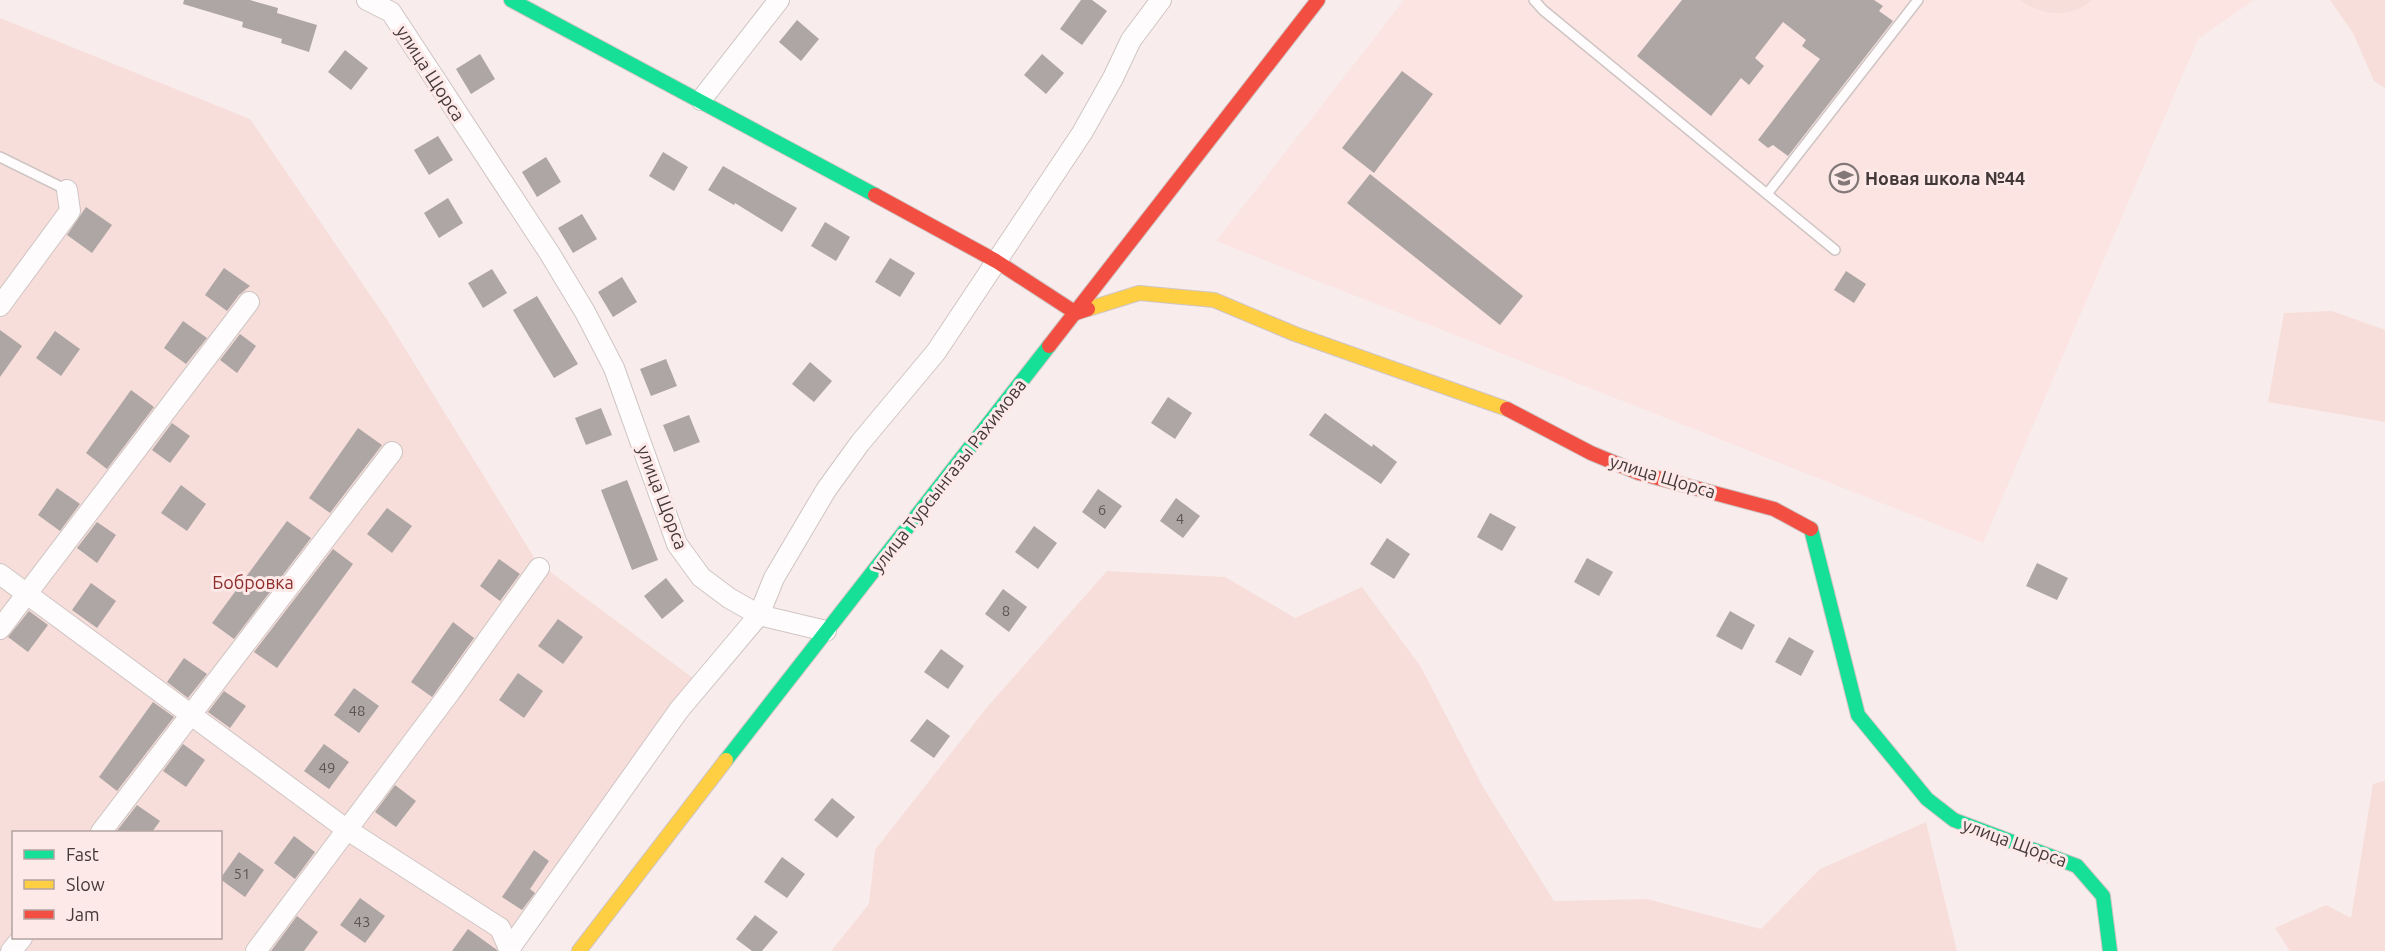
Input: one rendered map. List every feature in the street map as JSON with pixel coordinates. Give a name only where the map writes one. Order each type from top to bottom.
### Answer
[{"type":"street","name":"улица Щорса","points":[[367,0],[396,6],[585,312],[614,368],[677,544],[701,577],[729,598],[759,615],[826,631]]},
{"type":"street","points":[[511,0],[701,100],[996,261],[1076,313]]},
{"type":"street","points":[[701,100],[779,0]]},
{"type":"street","points":[[510,950],[680,710],[759,615],[774,578],[826,490],[860,443],[936,352],[1082,133],[1131,40],[1161,0]]},
{"type":"street","name":"улица Турсынгазы Рахимова","points":[[579,951],[792,672],[1076,313],[1318,0]]},
{"type":"street","points":[[0,306],[70,211],[67,190]]},
{"type":"street","name":"улица Щорса","points":[[1076,313],[1139,293],[1214,300],[1295,334],[1413,377],[1499,405],[1591,453],[1639,473],[1774,509],[1812,530],[1858,715],[1927,799],[1954,820],[2077,866],[2103,896],[2110,951]]},
{"type":"street","points":[[0,629],[249,302]]},
{"type":"street","points":[[102,831],[392,452]]},
{"type":"street","points":[[256,951],[451,691],[539,568]]},
{"type":"street","points":[[0,574],[346,829],[500,928],[510,950]]},
{"type":"street","points":[[11,951],[21,939]]},
{"type":"lane","points":[[1534,0],[1543,10],[1835,250]]},
{"type":"lane","points":[[1767,194],[1918,0]]},
{"type":"lane","points":[[0,157],[67,190]]},
{"type":"shaded area","points":[[1404,0],[2254,0],[2198,39],[1983,543],[1216,241]]},
{"type":"green space","points":[[2020,0],[2092,0],[2075,10],[2056,13],[2038,9]]},
{"type":"green space","points":[[2330,0],[2385,0],[2385,88],[2374,81],[2353,33]]},
{"type":"green space","name":"Бобровка","points":[[0,18],[250,119],[388,321],[537,562],[705,687],[513,951],[0,951]]},
{"type":"green space","points":[[2332,311],[2385,330],[2385,422],[2268,402],[2284,313]]},
{"type":"green space","points":[[1107,571],[1225,577],[1295,618],[1362,587],[1421,667],[1483,787],[1554,901],[1647,899],[1761,929],[1820,869],[1926,822],[1957,951],[831,951],[869,904],[875,850],[988,706]]},
{"type":"green space","points":[[2385,781],[2385,951],[2290,951],[2275,928],[2326,905],[2351,918],[2373,784]]},
{"type":"building","points":[[184,0],[250,0],[278,8],[277,13],[317,25],[309,52],[281,43],[282,39],[242,27],[243,22],[183,4]]},
{"type":"building","points":[[1081,0],[1092,0],[1107,11],[1082,45],[1060,29]]},
{"type":"building","points":[[1682,0],[1874,0],[1883,6],[1879,11],[1893,21],[1788,156],[1773,145],[1768,148],[1758,140],[1820,59],[1802,46],[1806,40],[1783,22],[1755,58],[1764,66],[1749,85],[1741,78],[1711,116],[1637,56]]},
{"type":"building","points":[[797,20],[819,39],[801,61],[779,42]]},
{"type":"building","points":[[345,50],[368,68],[351,90],[328,72]]},
{"type":"building","points":[[480,54],[495,79],[471,94],[456,69]]},
{"type":"building","points":[[1042,54],[1064,73],[1046,94],[1024,75]]},
{"type":"building","points":[[1402,71],[1433,94],[1374,173],[1342,148]]},
{"type":"building","points":[[438,136],[453,160],[429,175],[414,150]]},
{"type":"building","points":[[663,152],[688,167],[674,191],[649,176]]},
{"type":"building","points":[[546,157],[561,182],[537,197],[522,172]]},
{"type":"building","points":[[723,166],[797,208],[782,232],[735,203],[734,205],[708,190]]},
{"type":"building","points":[[1370,174],[1523,296],[1500,325],[1347,203]]},
{"type":"building","points":[[448,198],[463,223],[439,238],[424,213]]},
{"type":"building","points":[[86,207],[112,225],[92,253],[67,235]]},
{"type":"building","points":[[582,214],[597,239],[573,253],[558,228]]},
{"type":"building","points":[[825,222],[850,237],[836,261],[811,246]]},
{"type":"building","points":[[890,258],[915,273],[900,297],[875,282]]},
{"type":"building","points":[[224,268],[250,286],[239,295],[227,311],[205,295]]},
{"type":"building","points":[[492,269],[507,293],[483,308],[468,283]]},
{"type":"building","points":[[1846,271],[1866,284],[1854,303],[1834,290]]},
{"type":"building","points":[[622,277],[637,302],[613,317],[598,292]]},
{"type":"building","points":[[537,296],[578,364],[554,378],[513,310]]},
{"type":"building","points":[[183,321],[207,338],[186,364],[164,348]]},
{"type":"building","points":[[0,330],[22,346],[0,377]]},
{"type":"building","points":[[55,331],[80,349],[61,376],[36,358]]},
{"type":"building","points":[[240,334],[256,346],[237,373],[220,360]]},
{"type":"building","points":[[666,359],[677,386],[651,396],[640,369]]},
{"type":"building","points":[[810,362],[832,381],[814,402],[792,384]]},
{"type":"building","points":[[131,390],[154,407],[107,469],[86,453]]},
{"type":"building","points":[[1168,397],[1192,413],[1175,439],[1151,423]]},
{"type":"building","points":[[601,408],[612,435],[586,445],[575,418]]},
{"type":"building","points":[[1325,413],[1397,462],[1381,484],[1309,435]]},
{"type":"building","points":[[689,415],[700,442],[674,452],[663,425]]},
{"type":"building","points":[[172,423],[190,436],[170,463],[152,450]]},
{"type":"building","points":[[358,428],[382,445],[330,513],[309,498]]},
{"type":"building","points":[[627,480],[658,560],[632,570],[601,490]]},
{"type":"building","points":[[181,485],[206,504],[187,531],[161,513]]},
{"type":"building","points":[[57,488],[80,504],[60,531],[38,515]]},
{"type":"building","points":[[1098,489],[1122,506],[1105,529],[1082,512]]},
{"type":"building","points":[[1176,498],[1200,516],[1183,538],[1160,521]]},
{"type":"building","points":[[387,508],[412,526],[392,553],[367,534]]},
{"type":"building","points":[[1490,513],[1516,527],[1502,551],[1477,537]]},
{"type":"building","points":[[287,521],[311,538],[234,639],[212,623]]},
{"type":"building","points":[[97,522],[116,535],[97,563],[77,548]]},
{"type":"building","points":[[1034,526],[1057,543],[1038,569],[1015,552]]},
{"type":"building","points":[[1387,538],[1410,554],[1394,579],[1370,564]]},
{"type":"building","points":[[333,549],[353,564],[277,668],[254,652]]},
{"type":"building","points":[[1587,558],[1613,572],[1599,596],[1574,582]]},
{"type":"building","points":[[499,559],[520,574],[500,601],[480,586]]},
{"type":"building","points":[[2037,563],[2068,578],[2057,600],[2026,586]]},
{"type":"building","points":[[666,578],[684,601],[662,619],[644,596]]},
{"type":"building","points":[[91,583],[116,601],[97,628],[72,610]]},
{"type":"building","points":[[1003,589],[1027,607],[1009,632],[985,614]]},
{"type":"building","points":[[29,611],[48,625],[28,652],[8,637]]},
{"type":"building","points":[[1730,611],[1755,625],[1742,650],[1716,636]]},
{"type":"building","points":[[558,619],[583,637],[563,664],[538,646]]},
{"type":"building","points":[[453,622],[474,638],[432,697],[411,682]]},
{"type":"building","points":[[1789,637],[1814,651],[1801,676],[1775,662]]},
{"type":"building","points":[[941,649],[964,666],[948,689],[924,672]]},
{"type":"building","points":[[184,658],[207,674],[188,698],[167,682]]},
{"type":"building","points":[[518,673],[543,691],[524,718],[499,700]]},
{"type":"building","points":[[354,688],[379,706],[359,733],[334,715]]},
{"type":"building","points":[[224,691],[246,706],[230,728],[208,712]]},
{"type":"building","points":[[153,702],[174,717],[117,791],[99,777]]},
{"type":"building","points":[[927,719],[950,736],[934,758],[910,741]]},
{"type":"building","points":[[183,744],[205,760],[186,787],[163,771]]},
{"type":"building","points":[[324,744],[349,762],[329,789],[304,771]]},
{"type":"building","points":[[395,785],[416,801],[396,827],[375,812]]},
{"type":"building","points":[[832,798],[855,817],[837,838],[814,820]]},
{"type":"building","points":[[137,805],[160,821],[153,831],[117,831]]},
{"type":"building","points":[[294,836],[315,852],[295,879],[274,863]]},
{"type":"building","points":[[534,850],[549,861],[530,889],[535,893],[522,910],[502,897]]},
{"type":"building","points":[[239,852],[264,870],[245,897],[222,880],[222,876]]},
{"type":"building","points":[[782,857],[805,874],[787,898],[764,882]]},
{"type":"building","points":[[360,898],[385,916],[365,943],[340,925]]},
{"type":"building","points":[[755,915],[778,932],[762,951],[752,951],[736,939]]},
{"type":"building","points":[[297,916],[318,932],[304,951],[271,951]]},
{"type":"building","points":[[468,929],[497,950],[497,951],[452,951]]},
{"type":"traffic: fast","points":[[511,0],[875,195]]},
{"type":"traffic: fast","points":[[726,760],[1049,346]]},
{"type":"traffic: fast","points":[[1811,529],[1858,715],[1927,799],[1954,820],[2077,866],[2103,896],[2110,951]]},
{"type":"traffic: slow","points":[[1088,309],[1139,293],[1214,300],[1295,334],[1507,409]]},
{"type":"traffic: slow","points":[[579,951],[726,760]]},
{"type":"traffic: jam","points":[[1049,346],[1318,0]]},
{"type":"traffic: jam","points":[[875,195],[996,261],[1076,313],[1088,309]]},
{"type":"traffic: jam","points":[[1507,409],[1591,453],[1639,473],[1774,509],[1811,529]]},
{"type":"place","name":"Новая школа №44","points":[[1844,178]]}]
